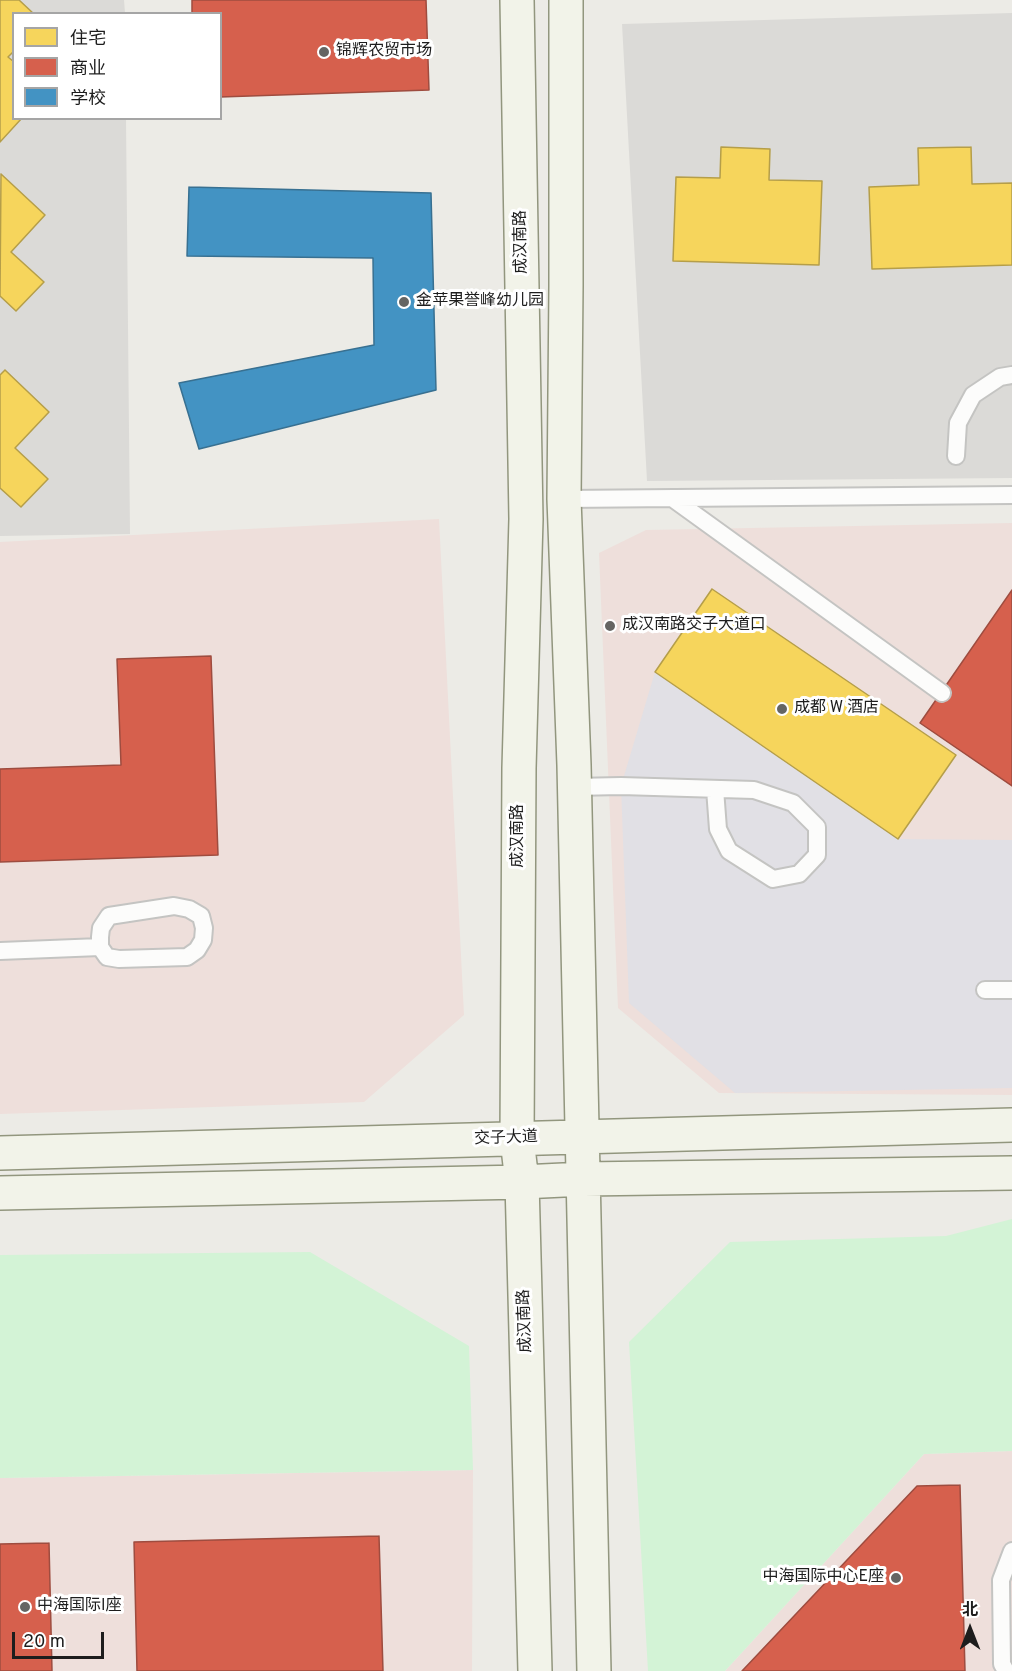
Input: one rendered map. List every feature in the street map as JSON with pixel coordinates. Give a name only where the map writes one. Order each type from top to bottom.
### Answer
[{"type":"main road","name":"成汉南路","points":[[517,0],[526,519],[519,768],[517,1139],[522,1182],[536,1671]]},
{"type":"main road","points":[[566,0],[564,499],[574,787],[594,1671]]},
{"type":"main road","name":"交子大道","points":[[0,1154],[1012,1125]]},
{"type":"main road","points":[[0,1193],[584,1179],[1012,1173]]},
{"type":"lane","points":[[956,456],[958,423],[973,395],[1000,376],[1012,375]]},
{"type":"lane","points":[[564,499],[1012,495]]},
{"type":"lane","points":[[672,498],[942,693]]},
{"type":"lane","points":[[574,787],[621,786],[754,790],[793,803],[817,828],[817,855],[799,874],[773,879],[729,851],[718,829],[715,789]]},
{"type":"lane","points":[[174,906],[189,909],[201,916],[204,928],[203,940],[197,950],[187,957],[119,959],[107,957],[100,947],[101,928],[109,916],[174,906]]},
{"type":"lane","points":[[0,951],[100,947]]},
{"type":"lane","points":[[985,990],[1012,990]]},
{"type":"lane","points":[[1006,1671],[1002,1664],[1001,1580],[1012,1551]]},
{"type":"shaded area","points":[[0,0],[124,0],[125,12],[12,12],[12,120],[126,120],[130,534],[0,536]]},
{"type":"shaded area","points":[[1012,13],[1012,478],[647,481],[622,24]]},
{"type":"shaded area","points":[[439,519],[464,1015],[364,1102],[0,1114],[0,542]]},
{"type":"shaded area","points":[[1012,523],[1012,1095],[719,1093],[618,1008],[599,553],[646,530]]},
{"type":"shaded area","points":[[655,672],[898,839],[1012,840],[1012,1088],[735,1093],[629,1003],[621,786]]},
{"type":"shaded area","name":"中海国际中心E座","points":[[1012,1451],[1012,1671],[725,1671],[924,1454]]},
{"type":"shaded area","points":[[473,1470],[472,1671],[0,1671],[0,1478]]},
{"type":"green space","points":[[1012,1219],[1012,1451],[924,1454],[725,1671],[648,1671],[629,1342],[730,1242],[946,1236]]},
{"type":"green space","points":[[310,1252],[469,1346],[473,1470],[0,1478],[0,1255]]},
{"type":"building: 住宅","points":[[0,0],[19,0],[32,12],[12,12],[12,53],[8,57],[12,60],[12,120],[20,120],[0,142]]},
{"type":"building: 住宅","points":[[721,147],[770,149],[769,180],[822,181],[819,265],[673,261],[676,177],[720,178]]},
{"type":"building: 住宅","points":[[971,147],[972,184],[1012,183],[1012,265],[872,269],[869,187],[919,185],[918,148]]},
{"type":"building: 住宅","points":[[1,174],[45,215],[11,252],[44,282],[16,311],[0,296]]},
{"type":"building: 住宅","points":[[5,370],[49,412],[15,448],[48,479],[21,507],[0,488],[0,375]]},
{"type":"building: 住宅","points":[[712,589],[956,755],[898,839],[655,672]]},
{"type":"building: 商业","name":"锦辉农贸市场","points":[[192,0],[426,0],[429,90],[222,97],[222,12],[192,12]]},
{"type":"building: 商业","points":[[1012,590],[1012,786],[920,723]]},
{"type":"building: 商业","points":[[211,656],[218,855],[0,862],[0,769],[121,765],[117,659]]},
{"type":"building: 商业","name":"中海国际中心E座","points":[[960,1485],[965,1671],[742,1671],[917,1486]]},
{"type":"building: 商业","points":[[379,1536],[383,1671],[137,1671],[134,1542]]},
{"type":"building: 商业","name":"中海国际I座","points":[[49,1543],[52,1671],[0,1671],[0,1544]]},
{"type":"building: 学校","name":"金苹果誉峰幼儿园","points":[[189,187],[431,193],[436,390],[199,449],[179,383],[374,345],[373,258],[187,256]]},
{"type":"place","name":"锦辉农贸市场","points":[[324,52]]},
{"type":"place","name":"金苹果誉峰幼儿园","points":[[404,302]]},
{"type":"place","name":"成汉南路交子大道口","points":[[610,626]]},
{"type":"place","name":"成都 W 酒店","points":[[782,709]]},
{"type":"place","name":"中海国际中心E座","points":[[896,1578]]},
{"type":"place","name":"中海国际I座","points":[[25,1607]]}]
